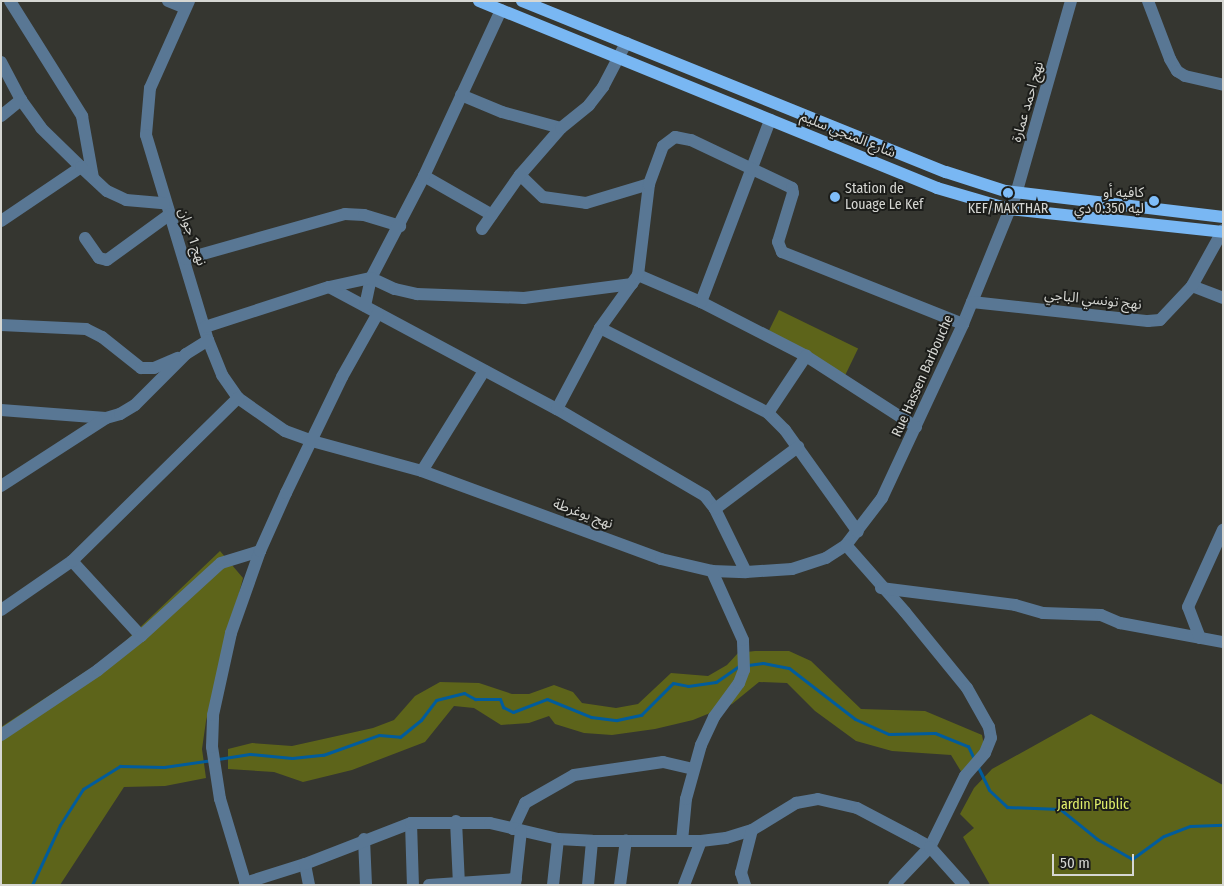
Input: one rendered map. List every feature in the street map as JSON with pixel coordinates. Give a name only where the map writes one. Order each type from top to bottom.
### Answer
[{"type":"main road","name":"شارع المنجي سليم","points":[[479,1],[496,6],[618,58],[937,188],[1009,209],[1223,231]]},
{"type":"main road","name":"شارع المنجي سليم","points":[[522,1],[946,172],[1016,194],[1223,217]]},
{"type":"street","points":[[10,1],[82,116],[93,178]]},
{"type":"street","points":[[168,1],[187,5]]},
{"type":"street","name":"نهج احمد عمارة","points":[[1009,209],[1016,194],[1071,1]]},
{"type":"street","points":[[1148,1],[1170,59],[1177,71],[1185,76],[1223,85]]},
{"type":"street","name":"نهج 1 جوان","points":[[187,5],[159,63],[150,88],[146,115],[146,135],[167,209],[185,259],[208,340],[222,375],[238,398],[277,426],[312,441]]},
{"type":"street","points":[[366,306],[371,278],[400,226],[424,176],[461,95],[496,6]]},
{"type":"street","points":[[482,229],[520,175],[561,128],[589,104],[626,43]]},
{"type":"street","points":[[1,62],[21,100],[41,128],[107,191],[126,200],[167,209]]},
{"type":"street","points":[[461,95],[502,112],[561,128]]},
{"type":"street","points":[[1,116],[21,100]]},
{"type":"street","points":[[701,302],[770,120]]},
{"type":"street","points":[[557,408],[600,328],[635,280],[649,184],[663,146],[675,137],[691,140],[751,170],[789,185],[793,190],[778,242],[782,252],[963,324]]},
{"type":"street","points":[[1,221],[81,167]]},
{"type":"street","points":[[520,175],[543,197],[586,203],[649,184]]},
{"type":"street","points":[[424,176],[492,215]]},
{"type":"street","points":[[85,238],[99,258],[107,260],[167,209]]},
{"type":"street","name":"Rue Hassen Barbouche","points":[[846,546],[882,498],[963,324],[1009,209]]},
{"type":"street","points":[[185,259],[346,214],[364,215],[400,226]]},
{"type":"street","name":"نهج تونسي الباجي","points":[[972,302],[1154,321],[1166,317],[1192,286],[1223,231]]},
{"type":"street","points":[[205,327],[329,287],[371,278],[395,289],[417,294],[524,298],[635,280],[701,302],[806,356],[916,427]]},
{"type":"street","points":[[1192,286],[1223,298]]},
{"type":"street","points":[[329,287],[484,371],[557,408],[692,487],[715,509],[746,572]]},
{"type":"street","points":[[378,314],[342,377],[260,551],[231,634],[213,715],[212,747],[214,772],[245,884],[305,864],[364,839],[411,823],[490,822],[558,839],[592,841],[701,841],[726,838],[752,830],[796,802],[831,800],[877,817],[930,847],[964,885]]},
{"type":"street","points":[[1,325],[86,328],[102,337],[136,366],[147,369],[186,354],[208,340]]},
{"type":"street","points":[[600,328],[768,413],[798,447],[858,532]]},
{"type":"street","points":[[1,486],[106,418],[135,405],[186,354]]},
{"type":"street","points":[[768,413],[806,356]]},
{"type":"street","points":[[422,471],[484,371]]},
{"type":"street","points":[[1,610],[72,561],[238,398]]},
{"type":"street","points":[[1,410],[106,418]]},
{"type":"street","name":"نهج يوغرطة","points":[[312,441],[422,471],[661,558],[712,571],[779,572],[806,566],[846,546]]},
{"type":"street","points":[[715,509],[798,447]]},
{"type":"street","points":[[1200,638],[1188,607],[1223,530]]},
{"type":"street","points":[[846,546],[881,588],[905,612],[966,688],[989,727],[991,738],[985,753],[965,776],[930,847],[894,885]]},
{"type":"street","points":[[1,735],[98,670],[141,636],[221,563],[260,551]]},
{"type":"street","points":[[72,561],[141,636]]},
{"type":"street","points":[[682,841],[693,769],[714,717],[740,683],[744,670],[743,640],[712,571]]},
{"type":"street","points":[[881,588],[1015,605],[1043,613],[1101,615],[1120,623],[1223,642]]},
{"type":"street","points":[[429,885],[516,882],[517,830],[525,803],[579,773],[663,762],[693,769]]},
{"type":"street","points":[[456,821],[459,884]]},
{"type":"street","points":[[411,823],[413,885]]},
{"type":"street","points":[[745,885],[741,873],[752,830]]},
{"type":"street","points":[[364,839],[366,885]]},
{"type":"street","points":[[554,885],[558,839]]},
{"type":"street","points":[[620,885],[626,840]]},
{"type":"street","points":[[588,885],[592,841]]},
{"type":"street","points":[[684,885],[701,841]]},
{"type":"street","points":[[305,864],[309,885]]},
{"type":"green space","points":[[779,310],[858,349],[843,379],[764,341]]},
{"type":"green space","points":[[220,551],[243,578],[206,721],[202,749],[206,778],[165,786],[124,787],[60,885],[1,885],[1,727],[111,655]]},
{"type":"green space","points":[[789,651],[811,661],[861,709],[925,711],[982,735],[984,745],[962,773],[951,755],[892,751],[856,741],[815,711],[787,683],[759,682],[732,704],[693,720],[655,729],[612,735],[584,733],[555,724],[549,716],[529,723],[501,725],[474,708],[454,706],[425,742],[352,770],[303,782],[274,772],[228,769],[228,749],[252,743],[292,746],[373,728],[394,720],[415,696],[440,682],[479,683],[512,694],[529,694],[554,685],[573,692],[582,703],[616,708],[638,704],[671,673],[708,676],[727,665],[738,653]]},
{"type":"green space","name":"Jardin Public","points":[[1091,714],[1223,785],[1223,885],[990,885],[963,837],[974,828],[960,814],[974,788],[992,769]]},
{"type":"waterway","points":[[748,665],[763,663],[789,668],[855,719],[889,734],[935,733],[968,746],[974,759]]},
{"type":"waterway","points":[[218,759],[250,754],[292,758],[323,755],[379,735],[400,737],[421,720],[436,700],[464,693],[475,699],[500,699],[503,707],[513,712],[547,699],[591,717],[617,720],[641,715],[673,683],[688,686],[716,682],[739,666]]},
{"type":"waterway","points":[[32,885],[60,825],[83,789],[120,766],[164,767],[212,760]]},
{"type":"waterway","points":[[978,767],[989,790],[1007,807],[1060,809],[1097,839],[1132,859],[1164,836],[1190,826],[1223,825]]},
{"type":"place","name":"KEF/MAKTHAR","points":[[1008,193]]},
{"type":"place","name":"Station de Louage Le Kef","points":[[835,197]]},
{"type":"place","name":"كافيه أو ليه 0.350 دي","points":[[1154,201]]}]
